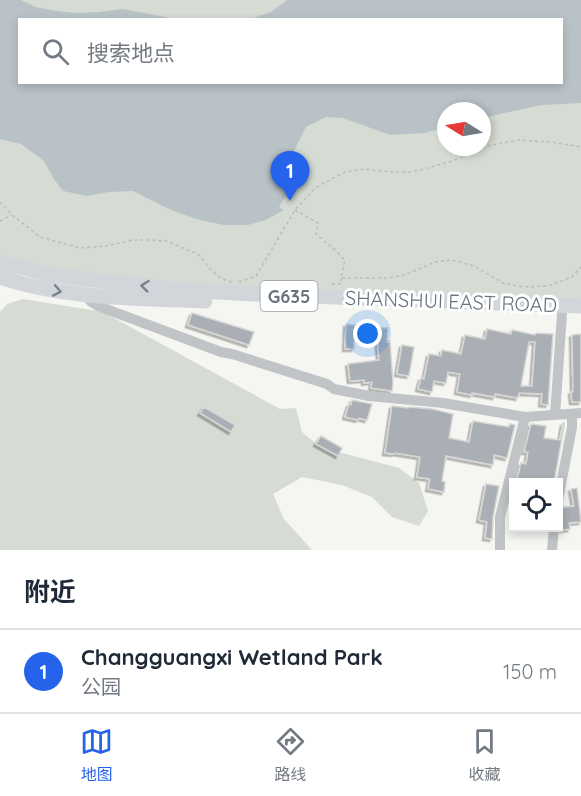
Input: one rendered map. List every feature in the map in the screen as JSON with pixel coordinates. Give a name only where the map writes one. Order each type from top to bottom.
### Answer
[{"type":"highway","name":"SHANSHUI EAST ROAD","points":[[0,262],[76,279],[183,290],[581,306]]},
{"type":"highway","name":"SHANSHUI EAST ROAD","points":[[0,277],[35,287],[89,296],[581,315]]},
{"type":"street","points":[[89,296],[90,301],[98,306],[221,352],[327,384],[334,389],[369,396],[443,403],[525,417],[577,413],[562,478]]},
{"type":"street","points":[[555,415],[562,314]]},
{"type":"street","points":[[500,550],[500,517],[525,417]]},
{"type":"path","points":[[0,202],[12,215],[40,237],[80,248],[106,246],[133,240],[166,241],[198,254],[222,279],[234,283],[256,276],[296,210],[315,188],[345,171],[364,169],[412,172],[450,162],[487,146],[518,140],[581,147]]},
{"type":"path","points":[[296,210],[318,223],[316,234],[345,260],[341,284],[332,284]]},
{"type":"path","points":[[0,220],[12,215]]},
{"type":"path","points":[[341,278],[388,278],[405,275],[435,262],[452,260],[474,266],[503,283],[523,287],[548,286],[572,277],[581,267]]},
{"type":"shaded area","points":[[0,0],[581,0],[581,300],[547,297],[503,298],[292,291],[72,273],[0,256]]},
{"type":"shaded area","points":[[0,0],[21,0],[36,7],[57,11],[78,13],[123,9],[171,18],[18,18],[18,84],[563,84],[563,18],[253,18],[271,12],[287,0],[581,0],[581,103],[541,105],[491,116],[491,102],[437,102],[437,130],[425,133],[390,135],[343,118],[326,117],[306,127],[294,151],[297,172],[290,199],[285,197],[279,207],[284,210],[266,220],[248,225],[224,225],[196,219],[171,210],[133,191],[87,196],[63,191],[44,161],[21,144],[0,139]]},
{"type":"shaded area","points":[[23,299],[103,312],[280,409],[296,408],[302,432],[320,447],[399,468],[419,483],[428,511],[419,526],[392,517],[372,497],[342,485],[302,477],[273,494],[284,519],[312,550],[0,550],[0,312],[7,304]]},
{"type":"building","points":[[192,313],[254,332],[249,345],[188,325]]},
{"type":"building","points":[[346,324],[355,325],[354,349],[345,349]]},
{"type":"building","points":[[373,327],[388,328],[387,342],[390,341],[392,391],[371,388],[372,382],[364,383],[364,380],[350,381],[348,364],[379,360],[377,336],[372,335]]},
{"type":"building","points":[[487,329],[511,334],[512,330],[535,335],[536,333],[553,334],[548,405],[541,404],[542,394],[519,393],[518,398],[457,392],[460,374],[448,372],[446,383],[434,381],[432,392],[418,389],[421,378],[424,379],[429,354],[441,356],[442,350],[461,354],[465,335],[485,339]],"holes":[[[529,342],[535,342],[532,386],[521,386]]]},
{"type":"building","points":[[581,334],[581,402],[572,402],[572,335]]},
{"type":"building","points":[[402,345],[414,347],[409,376],[397,374]]},
{"type":"building","points":[[352,400],[372,404],[367,420],[345,417]]},
{"type":"building","points":[[392,406],[432,409],[453,414],[449,438],[469,442],[473,421],[509,427],[510,424],[515,425],[507,458],[494,455],[493,465],[446,456],[442,481],[445,482],[444,492],[428,489],[430,479],[417,477],[420,457],[385,453]]},
{"type":"building","points":[[204,407],[235,425],[231,432],[200,413]]},
{"type":"building","points":[[564,423],[555,478],[517,478],[521,463],[526,464],[528,452],[524,452],[531,424],[546,426],[544,438],[560,440]]},
{"type":"building","points":[[321,436],[342,448],[338,456],[316,444]]},
{"type":"building","points":[[486,484],[499,486],[493,517],[492,539],[485,538],[487,522],[479,520]]},
{"type":"building","points":[[577,488],[581,522],[569,523],[570,529],[563,530],[563,507],[574,506],[571,489]]},
{"type":"place","name":"Changguangxi Wetland Park","points":[[290,201]]}]
